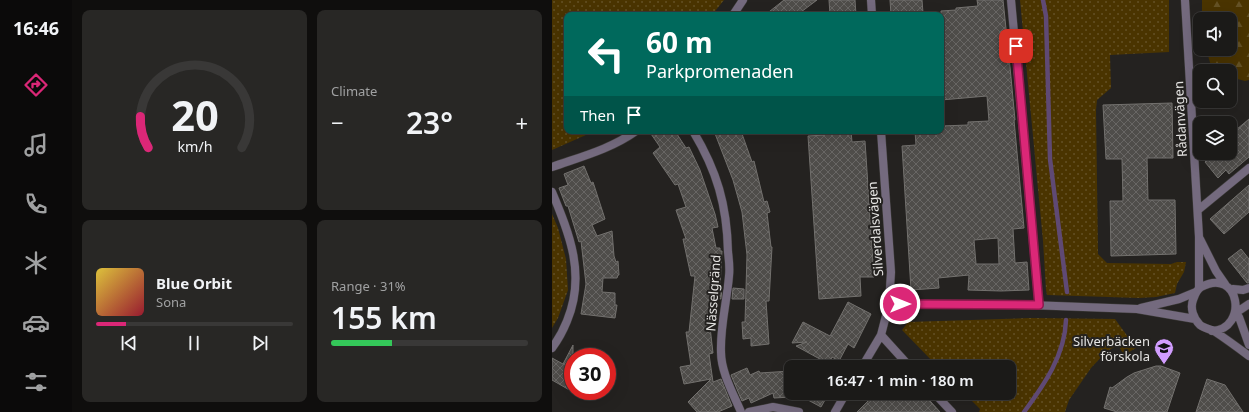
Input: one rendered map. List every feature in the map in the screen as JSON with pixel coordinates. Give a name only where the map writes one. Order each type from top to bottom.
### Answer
[{"type":"street","points":[[734,12],[743,0]]},
{"type":"street","points":[[871,0],[872,12]]},
{"type":"street","points":[[1011,0],[1039,305]]},
{"type":"street","name":"Rådanvägen","points":[[1185,0],[1199,236],[1197,290],[1192,303],[1192,311],[1195,319]]},
{"type":"street","points":[[552,168],[606,148],[632,134]]},
{"type":"street","name":"Nässelgränd","points":[[695,134],[714,173],[722,199],[728,236],[729,275],[721,352],[724,371],[741,412]]},
{"type":"street","name":"Silverdalsvägen","points":[[866,360],[881,335],[889,304],[891,272],[881,134]]},
{"type":"street","points":[[1198,210],[1249,168]]},
{"type":"street","points":[[552,192],[568,231],[576,271],[575,291],[570,312],[562,332],[552,348]]},
{"type":"street","name":"Rådanvägen","points":[[1199,236],[1224,284]]},
{"type":"street","points":[[1137,309],[1179,299],[1210,283],[1218,282],[1233,289],[1243,290],[1249,288]]},
{"type":"street","points":[[1233,289],[1240,302],[1239,314],[1249,345]]},
{"type":"street","points":[[889,304],[1039,305],[1137,309],[1195,319],[1200,325],[1212,330],[1249,356]]},
{"type":"street","points":[[1212,330],[1221,330],[1232,325],[1239,314],[1249,304]]},
{"type":"street","points":[[881,335],[904,360]]},
{"type":"street","points":[[835,412],[842,400]]},
{"type":"street","points":[[941,400],[952,412]]},
{"type":"street","points":[[749,412],[773,407],[800,412]]},
{"type":"green space","points":[[552,0],[724,0],[714,12],[564,12],[564,134],[588,134],[552,150]]},
{"type":"green space","points":[[1020,0],[1169,0],[1169,52],[1110,55],[1111,88],[1097,100],[1098,254],[1107,263],[1171,264],[1186,262],[1184,272],[1177,284],[1175,293],[1156,297],[1139,298],[1047,295]]},
{"type":"green space","points":[[1202,0],[1249,0],[1249,80],[1245,81],[1237,79],[1237,64],[1210,64],[1208,56],[1237,56],[1237,12],[1202,12]]},
{"type":"green space","points":[[552,214],[558,228],[566,259],[568,290],[558,318],[552,328]]},
{"type":"green space","points":[[1031,318],[1115,319],[1136,348],[1124,355],[1118,345],[1107,351],[1091,368],[1069,400],[1065,412],[979,412],[980,409],[971,400],[1016,400],[1016,360],[931,360],[902,330],[908,322]]},
{"type":"building","points":[[784,0],[817,0],[801,12],[769,12]]},
{"type":"building","points":[[829,0],[855,0],[856,12],[830,12]]},
{"type":"building","points":[[890,0],[922,0],[923,12],[891,12]]},
{"type":"building","points":[[977,0],[1003,0],[1024,228],[1013,229],[1015,263],[1027,262],[1029,290],[968,290],[969,275],[938,278],[939,288],[911,290],[902,146],[916,145],[915,134],[944,134],[944,126],[968,125],[968,122],[989,121],[987,96],[944,100],[944,12],[941,11],[956,10],[956,8],[978,6]],"holes":[[[998,238],[999,264],[976,264],[974,240]]]},
{"type":"building","points":[[1172,103],[1173,158],[1147,158],[1148,200],[1175,200],[1176,254],[1111,256],[1110,201],[1123,201],[1122,159],[1106,159],[1103,105]]},
{"type":"building","points":[[1249,119],[1249,157],[1229,174],[1226,170],[1218,178],[1205,162],[1207,160],[1237,160],[1237,129]]},
{"type":"building","points":[[651,134],[677,134],[686,148],[689,147],[700,170],[718,227],[712,228],[716,248],[720,248],[720,251],[722,251],[720,287],[722,288],[721,299],[717,298],[714,327],[710,327],[713,353],[709,354],[713,382],[721,379],[732,406],[718,412],[697,412],[688,402],[711,379],[684,384],[680,367],[691,365],[686,332],[689,332],[695,276],[691,276],[683,239],[686,239],[676,210],[686,207],[678,184],[675,185],[653,153],[660,147]]},
{"type":"building","points":[[715,134],[742,134],[752,162],[754,161],[764,202],[767,201],[770,212],[767,213],[772,247],[769,301],[766,301],[769,344],[751,346],[751,338],[743,339],[742,322],[745,322],[747,255],[742,212],[733,180]]},
{"type":"building","points":[[851,134],[852,142],[865,141],[874,277],[860,277],[861,296],[819,299],[808,136]]},
{"type":"building","points":[[584,166],[591,183],[593,182],[605,219],[592,225],[597,236],[612,231],[614,256],[616,262],[618,261],[619,275],[617,278],[603,278],[602,292],[615,293],[615,305],[617,305],[615,318],[581,314],[586,284],[581,241],[579,242],[568,206],[566,206],[559,188],[568,185],[564,174]]},
{"type":"building","points":[[1249,185],[1249,212],[1224,234],[1210,219]]},
{"type":"building","points":[[1241,249],[1249,259],[1249,283],[1247,283],[1228,259]]},
{"type":"building","points":[[733,288],[744,289],[744,299],[732,299]]},
{"type":"building","points":[[848,302],[871,314],[854,348],[848,344],[840,360],[832,357],[831,360],[822,360],[796,346],[807,342],[792,343],[803,322],[830,336]]},
{"type":"building","points":[[552,358],[563,364],[564,362],[564,387],[552,380]]},
{"type":"building","points":[[1156,366],[1161,366],[1180,373],[1167,412],[1117,412],[1104,408],[1110,387],[1112,388],[1134,373]]},
{"type":"building","points":[[747,368],[750,375],[759,371],[760,373],[784,371],[784,397],[774,398],[773,393],[751,403],[749,398],[742,401],[731,375]]},
{"type":"building","points":[[1207,379],[1225,385],[1243,412],[1196,412]]},
{"type":"building","points":[[808,400],[825,400],[821,407]]},
{"type":"building","points":[[869,400],[929,400],[940,412],[857,412]]},
{"type":"waterway","points":[[1043,0],[1046,16],[1050,159],[1067,292]]},
{"type":"waterway","points":[[1024,412],[1046,380],[1058,357],[1065,333],[1066,320]]},
{"type":"place","name":"Silverbäcken förskola","points":[[1164,365]]},
{"type":"route","points":[[900,304],[1039,305],[1016,46]]}]
